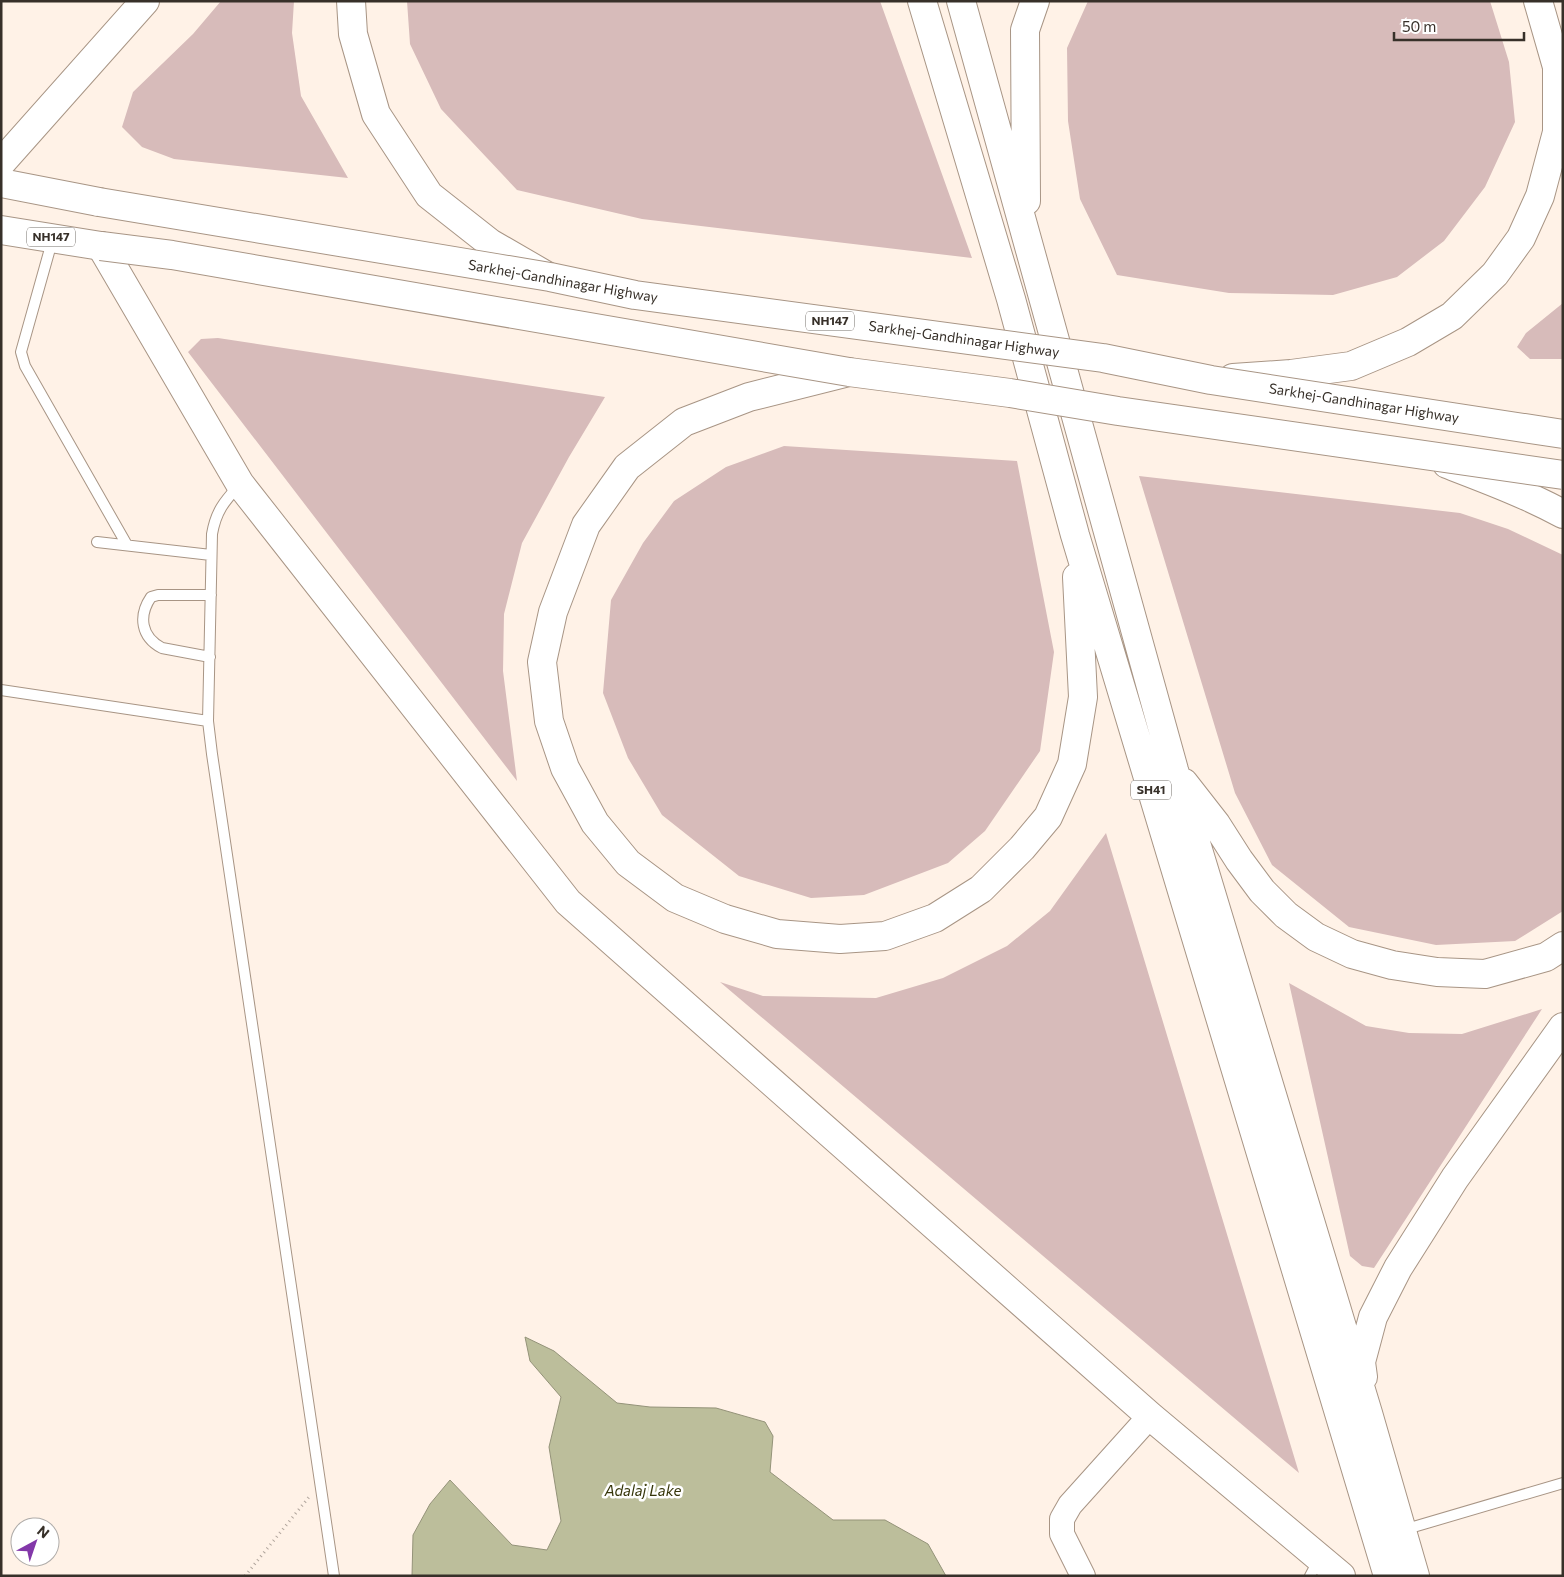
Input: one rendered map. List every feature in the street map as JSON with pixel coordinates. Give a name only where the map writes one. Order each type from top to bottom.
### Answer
[{"type":"main road","points":[[1,162],[145,1]]},
{"type":"main road","points":[[351,1],[353,34],[376,114],[429,195],[490,243],[550,278]]},
{"type":"main road","name":"SH41","points":[[922,1],[1010,298],[1075,535],[1388,1576]]},
{"type":"main road","name":"SH41","points":[[961,1],[1174,770],[1368,1413],[1415,1576]]},
{"type":"main road","points":[[1026,235],[1025,30],[1035,1]]},
{"type":"main road","points":[[1211,380],[1291,374],[1350,366],[1408,342],[1452,316],[1495,274],[1521,238],[1540,196],[1557,132],[1556,67],[1538,1]]},
{"type":"main road","name":"Sarkhej-Gandhinagar Highway","points":[[1,183],[99,202],[635,294],[1103,358],[1211,380],[1563,434]]},
{"type":"main road","name":"NH147","points":[[1,230],[172,255],[849,372],[1010,393],[1563,475]]},
{"type":"main road","points":[[101,246],[240,484],[568,902],[1150,1416],[1315,1567],[1341,1576]]},
{"type":"main road","points":[[849,372],[749,397],[684,422],[634,462],[628,467],[586,525],[553,612],[542,662],[548,721],[565,768],[595,823],[628,863],[675,898],[724,919],[777,934],[840,939],[885,936],[934,918],[981,888],[1022,848],[1048,817],[1072,764],[1083,697],[1075,535]]},
{"type":"main road","points":[[1427,456],[1497,483],[1563,514]]},
{"type":"main road","points":[[1174,770],[1216,824],[1239,860],[1268,897],[1286,915],[1316,936],[1352,954],[1401,967],[1437,972],[1485,974],[1546,956],[1563,946]]},
{"type":"main road","points":[[1368,1413],[1361,1362],[1374,1317],[1394,1276],[1455,1178],[1563,1027]]},
{"type":"street","points":[[1083,1576],[1062,1534],[1062,1519],[1070,1505],[1150,1416]]},
{"type":"lane","points":[[54,238],[21,352],[25,366],[127,545]]},
{"type":"lane","points":[[240,484],[222,504],[215,518],[212,534],[208,721],[334,1576]]},
{"type":"lane","points":[[97,542],[211,555]]},
{"type":"lane","points":[[210,656],[162,648],[156,645],[144,631],[144,613],[151,597],[158,595],[211,595]]},
{"type":"lane","points":[[1,690],[208,721]]},
{"type":"lane","points":[[1402,1531],[1563,1483]]},
{"type":"path","points":[[245,1576],[320,1483]]},
{"type":"shaded area","points":[[221,1],[294,1],[292,33],[301,96],[348,178],[174,159],[142,147],[122,127],[133,92],[193,34]]},
{"type":"shaded area","points":[[407,1],[880,1],[972,258],[642,219],[517,190],[441,109],[410,44]]},
{"type":"shaded area","points":[[1088,1],[1490,1],[1509,62],[1515,122],[1485,187],[1444,241],[1397,277],[1333,295],[1229,293],[1117,275],[1080,199],[1068,121],[1067,48]]},
{"type":"shaded area","points":[[1563,303],[1563,359],[1530,359],[1517,347],[1526,333]]},
{"type":"shaded area","points":[[218,338],[605,397],[569,457],[522,543],[504,614],[503,671],[517,781],[188,352],[201,339]]},
{"type":"shaded area","points":[[784,446],[1017,461],[1054,652],[1040,751],[985,831],[948,863],[864,895],[811,898],[739,876],[662,815],[628,758],[603,693],[611,600],[643,543],[674,501],[726,467]]},
{"type":"shaded area","points":[[1139,476],[1460,513],[1508,529],[1563,555],[1563,911],[1515,941],[1436,945],[1349,927],[1272,865],[1235,793]]},
{"type":"shaded area","points":[[1106,833],[1299,1473],[720,982],[763,996],[876,998],[943,978],[1007,946],[1050,911]]},
{"type":"shaded area","points":[[1289,983],[1366,1026],[1409,1033],[1462,1034],[1542,1009],[1374,1268],[1362,1266],[1350,1256]]},
{"type":"water","name":"Adalaj Lake","points":[[525,1337],[554,1351],[617,1403],[650,1407],[716,1408],[765,1422],[773,1436],[770,1472],[833,1520],[885,1520],[928,1544],[946,1576],[412,1576],[413,1535],[430,1504],[450,1480],[512,1545],[547,1550],[561,1521],[549,1447],[561,1397],[530,1361]]}]
